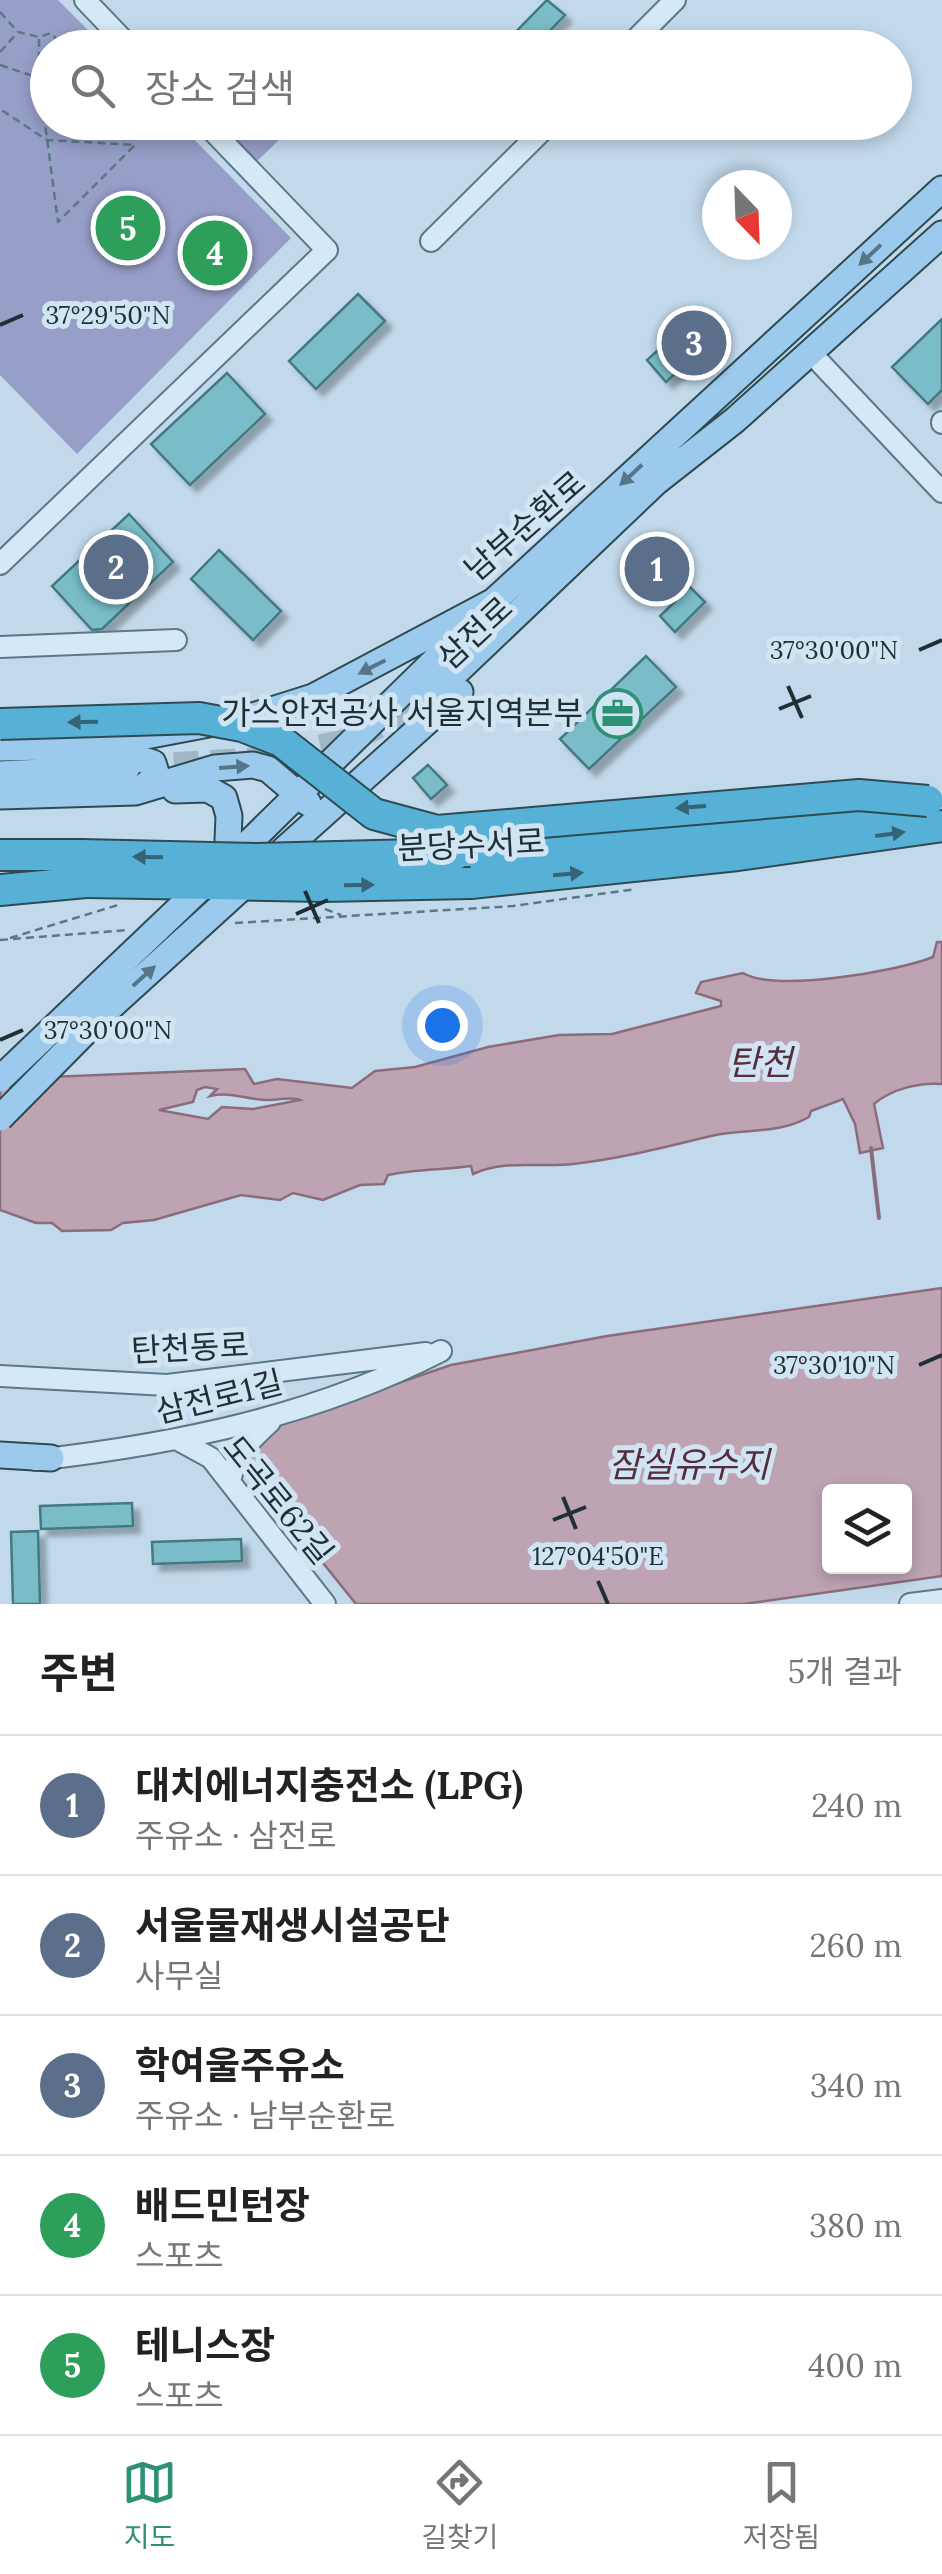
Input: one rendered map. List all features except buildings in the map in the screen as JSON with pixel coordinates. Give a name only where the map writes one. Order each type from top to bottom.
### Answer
[{"type":"highway","points":[[0,724],[199,718],[242,726],[281,741],[374,814],[437,831],[859,795],[937,808]]},
{"type":"highway","name":"분당수서로","points":[[0,855],[257,859],[456,854],[937,808]]},
{"type":"highway","name":"분당수서로","points":[[0,882],[322,886],[471,883],[738,856],[937,808]]},
{"type":"highway","points":[[0,890],[86,882]]},
{"type":"main road","name":"남부순환로","points":[[0,748],[93,746],[256,715],[313,697],[494,602],[942,189]]},
{"type":"main road","name":"남부순환로","points":[[428,699],[656,482],[735,420],[942,234]]},
{"type":"main road","name":"삼전로","points":[[0,1118],[105,1012],[332,808],[665,498],[735,420]]},
{"type":"main road","name":"삼전로","points":[[0,1080],[494,602]]},
{"type":"main road","points":[[93,746],[231,738],[277,748],[332,808]]},
{"type":"main road","points":[[0,774],[154,782],[157,776],[153,763],[137,755],[93,746]]},
{"type":"main road","points":[[0,796],[236,765],[268,769],[308,786]]},
{"type":"main road","points":[[131,780],[219,792],[229,816],[225,866]]},
{"type":"main road","points":[[0,1455],[51,1458]]},
{"type":"street","points":[[85,0],[114,30]]},
{"type":"street","points":[[645,30],[675,0]]},
{"type":"street","points":[[0,564],[326,250],[221,140]]},
{"type":"street","points":[[431,240],[532,140]]},
{"type":"street","points":[[810,352],[942,492]]},
{"type":"street","points":[[0,647],[176,640]]},
{"type":"street","name":"탄천동로","points":[[0,1376],[167,1385],[441,1351]]},
{"type":"street","name":"삼전로1길","points":[[0,1464],[180,1440],[278,1415],[385,1380],[441,1351]]},
{"type":"street","points":[[230,1480],[234,1464],[248,1441],[278,1415]]},
{"type":"street","name":"도곡로62길","points":[[180,1440],[211,1458],[325,1604]]},
{"type":"street","points":[[910,1604],[942,1600]]},
{"type":"path","points":[[0,12],[18,32],[30,35]]},
{"type":"path","points":[[0,52],[18,32]]},
{"type":"path","points":[[0,65],[30,75]]},
{"type":"path","points":[[0,109],[30,129]]},
{"type":"path","points":[[47,140],[136,145],[58,222],[47,140]]},
{"type":"path","points":[[133,140],[136,145]]},
{"type":"path","points":[[4,940],[128,902]]},
{"type":"shaded area","points":[[0,0],[58,0],[88,30],[30,30],[30,140],[195,140],[291,238],[77,454],[0,375]]},
{"type":"shaded area","points":[[236,140],[279,140],[257,161]]},
{"type":"water","name":"탄천","points":[[937,942],[942,942],[942,1084],[906,1088],[874,1104],[883,1148],[860,1153],[855,1124],[843,1099],[811,1111],[809,1117],[797,1123],[608,1159],[497,1167],[473,1174],[471,1166],[398,1173],[388,1175],[384,1184],[360,1185],[323,1200],[293,1193],[280,1200],[241,1195],[154,1220],[123,1223],[111,1230],[62,1231],[52,1223],[36,1223],[0,1210],[0,1079],[245,1069],[254,1084],[277,1079],[352,1088],[375,1071],[415,1067],[488,1047],[559,1035],[612,1034],[721,1006],[721,1001],[696,993],[701,982],[743,973],[781,981],[836,978],[933,957]],"holes":[[[205,1087],[217,1089],[210,1096],[300,1100],[253,1109],[222,1107],[208,1119],[159,1110],[193,1102],[197,1090]]]},
{"type":"water","name":"잠실유수지","points":[[942,1288],[942,1576],[744,1604],[356,1604],[245,1466],[266,1428],[451,1365],[607,1336]]},
{"type":"waterway","points":[[871,1148],[879,1218]]},
{"type":"tunnel","points":[[137,767],[266,759],[352,740],[428,699]]},
{"type":"place","name":"테니스장","points":[[128,228]]},
{"type":"place","name":"배드민턴장","points":[[215,253]]},
{"type":"place","name":"학여울주유소","points":[[694,343]]},
{"type":"place","name":"서울물재생시설공단","points":[[116,567]]},
{"type":"place","name":"대치에너지충전소 (LPG)","points":[[657,569]]},
{"type":"place","name":"가스안전공사 서울지역본부","points":[[618,713]]}]
